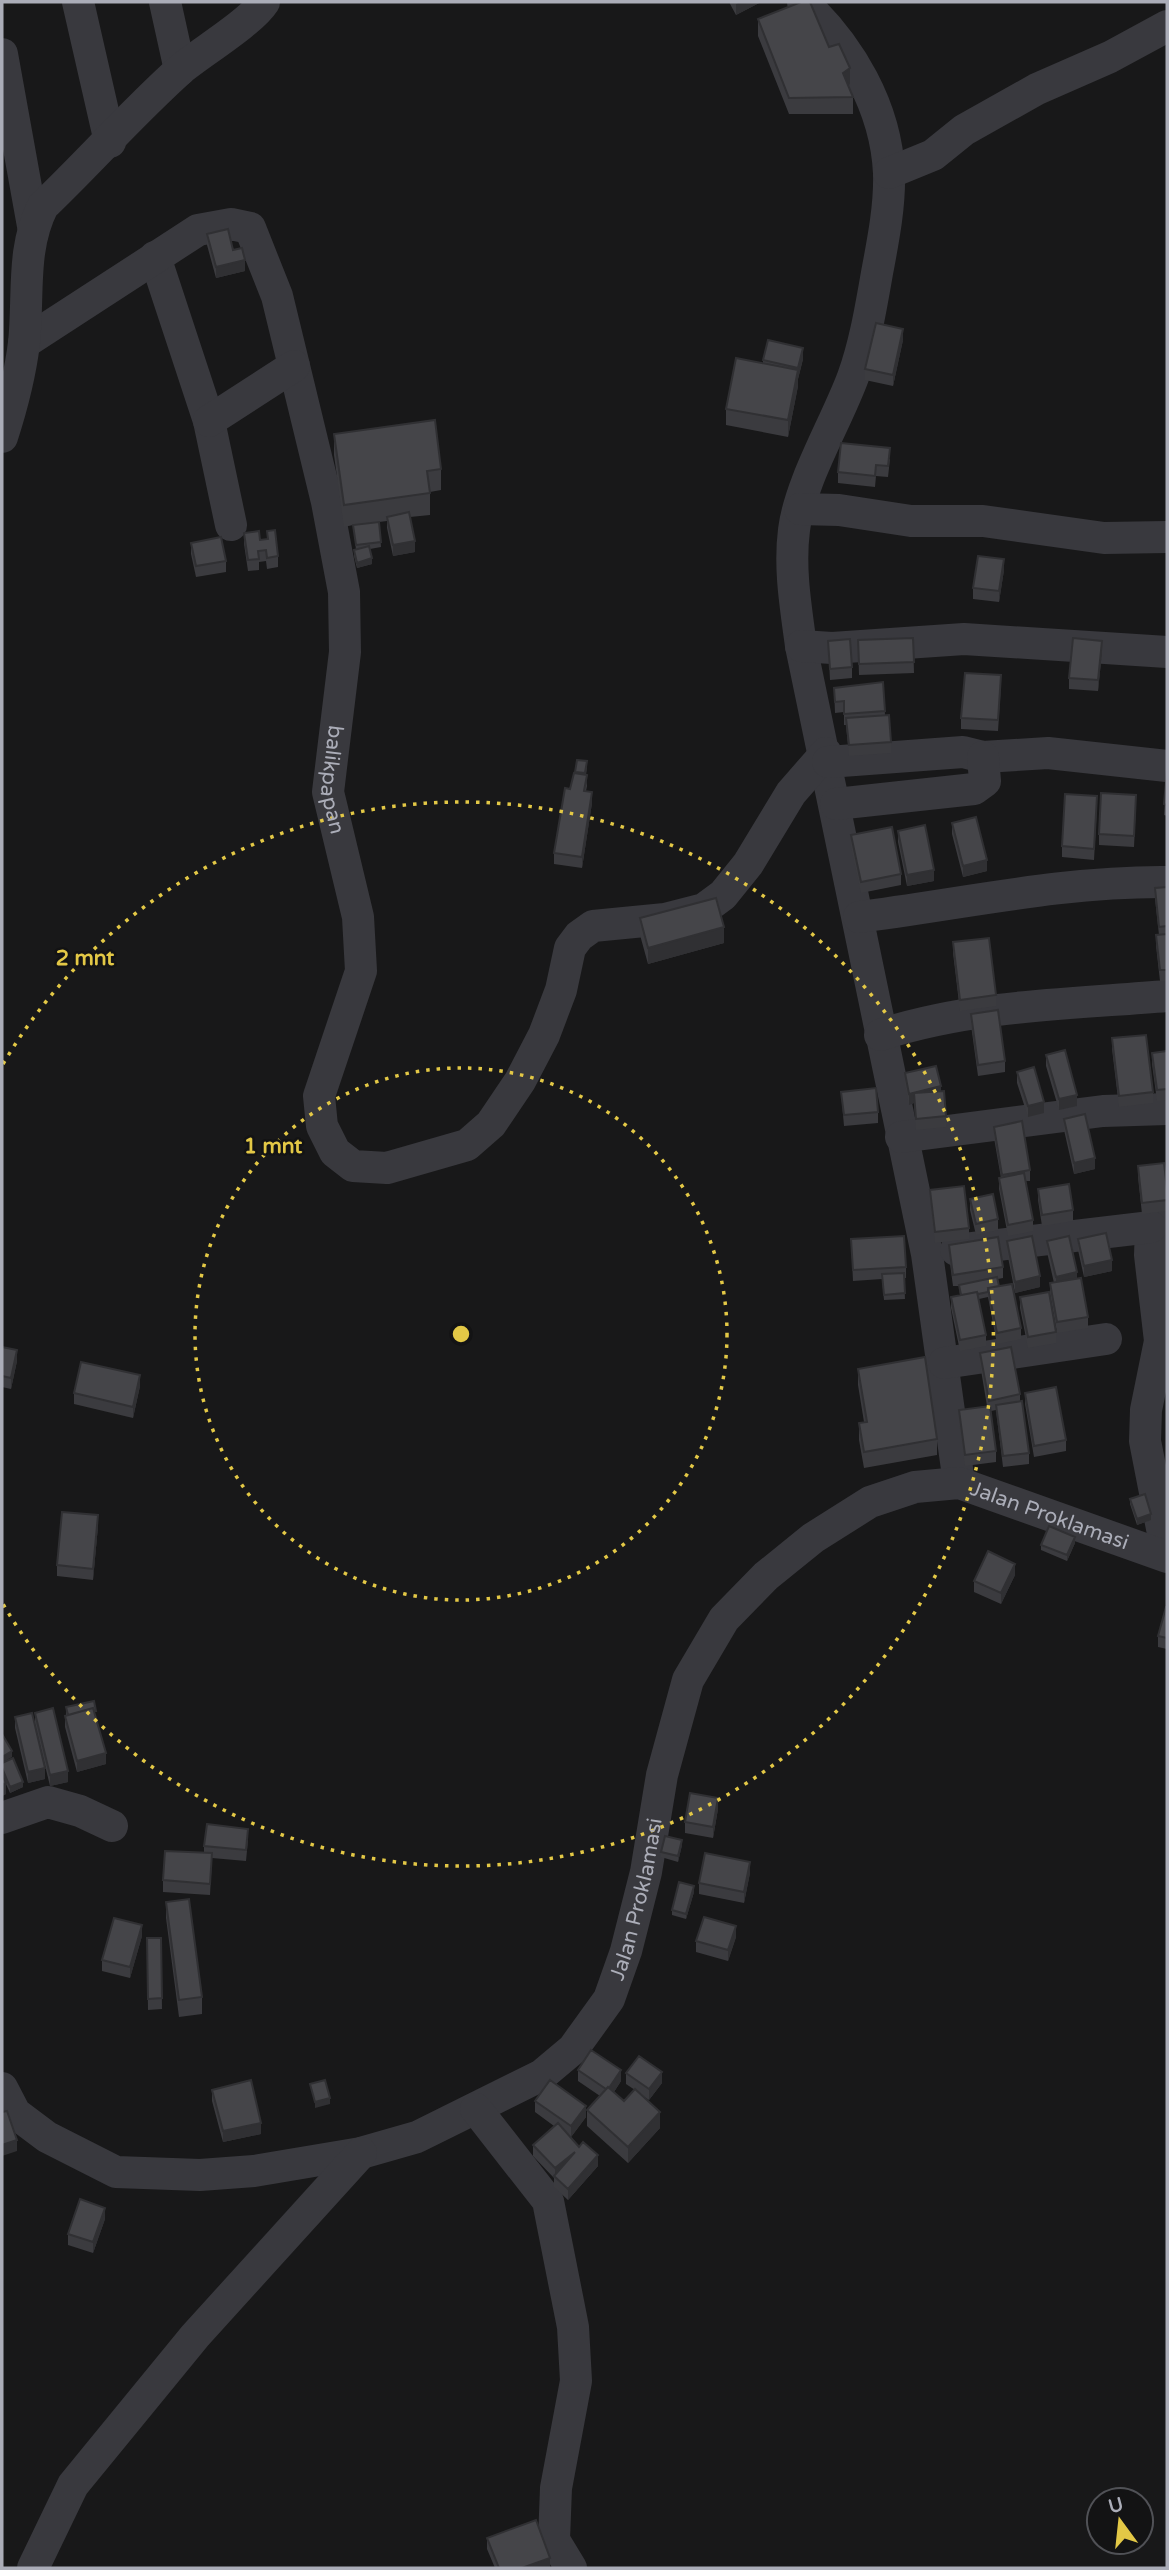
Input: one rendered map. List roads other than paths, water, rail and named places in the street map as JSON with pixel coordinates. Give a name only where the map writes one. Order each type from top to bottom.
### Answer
[{"type":"street","points":[[78,2],[110,142]]},
{"type":"street","points":[[165,2],[180,70]]},
{"type":"street","points":[[2,437],[17,389],[24,343],[28,254],[33,226],[43,206],[180,70],[236,26],[256,14],[264,2]]},
{"type":"street","points":[[803,2],[830,27],[866,84],[882,128],[889,173],[882,247],[853,376],[827,434],[794,529],[793,586],[802,646],[859,917],[880,1035],[927,1254],[944,1363],[958,1483]]},
{"type":"street","points":[[889,173],[933,155],[964,130],[1037,89],[1110,57],[1167,26]]},
{"type":"street","points":[[2,54],[33,226]]},
{"type":"street","name":"balikpapan","points":[[24,343],[198,230],[231,224],[250,228],[277,296],[327,502],[344,593],[345,652],[328,792],[358,917],[361,971],[319,1096],[322,1126],[335,1152],[354,1166],[387,1168],[467,1145],[491,1124],[520,1081],[544,1035],[557,1001],[570,947],[579,936],[593,926],[665,919],[704,909],[723,895],[755,853],[791,793],[827,758]]},
{"type":"street","points":[[155,257],[209,421],[231,525]]},
{"type":"street","points":[[209,421],[294,366]]},
{"type":"street","points":[[800,509],[839,510],[911,521],[983,521],[1104,538],[1167,537]]},
{"type":"street","points":[[802,646],[832,648],[964,639],[1167,652]]},
{"type":"street","points":[[827,758],[963,752],[983,757],[1048,754],[1167,766]]},
{"type":"street","points":[[836,804],[974,789],[985,781],[983,757]]},
{"type":"street","points":[[859,917],[988,900],[1040,890],[1119,882],[1167,883]]},
{"type":"street","points":[[880,1035],[926,1021],[970,1012],[1167,996]]},
{"type":"street","points":[[901,1137],[1103,1111],[1167,1109]]},
{"type":"street","points":[[927,1254],[1159,1227],[1150,1255],[1160,1341],[1146,1410],[1144,1441],[1167,1555]]},
{"type":"street","points":[[944,1363],[1106,1339]]},
{"type":"street","name":"Jalan Proklamasi","points":[[2,2088],[15,2113],[47,2137],[116,2172],[200,2175],[240,2172],[360,2153],[417,2137],[476,2109],[552,2066],[573,2049],[609,1998],[625,1951],[646,1872],[662,1775],[688,1680],[724,1619],[766,1576],[813,1538],[870,1502],[915,1488],[958,1483],[1167,1555]]},
{"type":"street","points":[[2,1818],[48,1802],[80,1811],[112,1826]]},
{"type":"street","points":[[476,2109],[548,2201],[573,2327],[576,2381],[556,2488],[554,2540],[571,2568]]},
{"type":"street","points":[[13,2568],[37,2559],[73,2485],[195,2336],[360,2153]]}]
